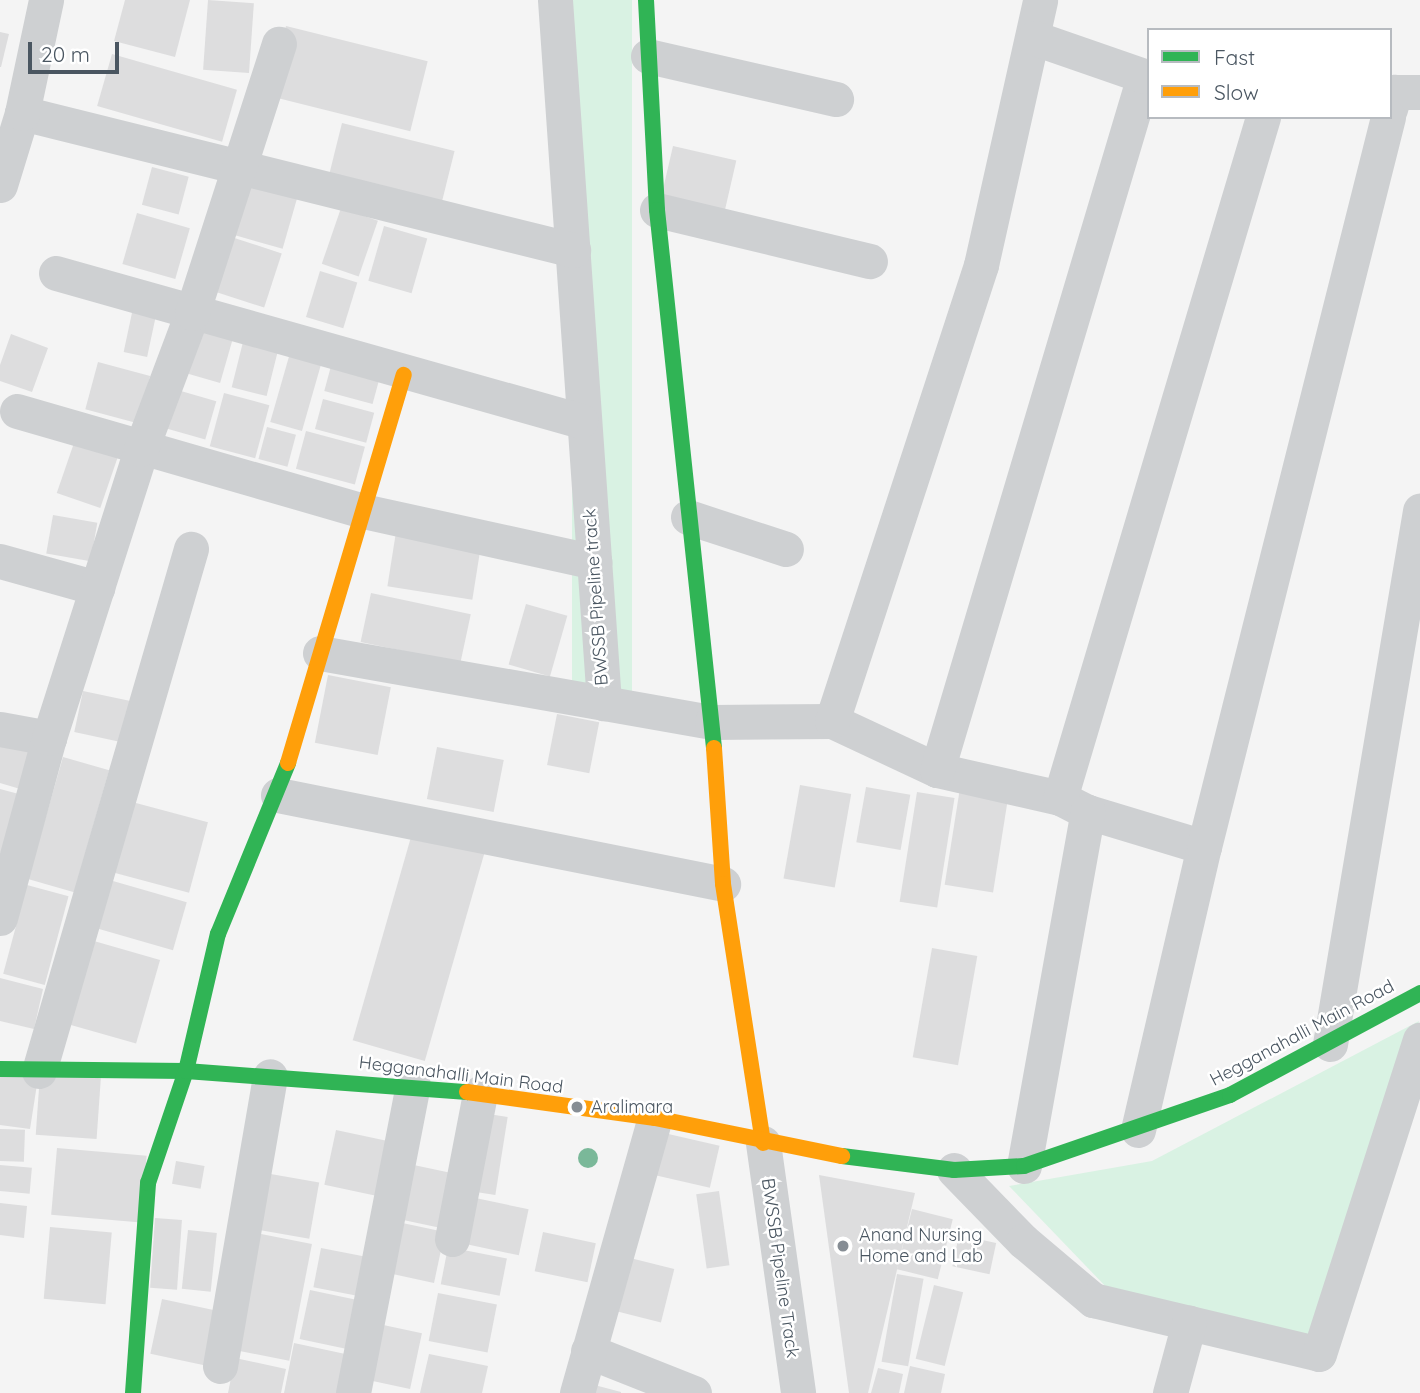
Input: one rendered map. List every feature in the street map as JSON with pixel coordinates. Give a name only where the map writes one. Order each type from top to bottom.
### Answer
[{"type":"street","points":[[0,185],[22,113],[46,0]]},
{"type":"street","name":"BWSSB Pipeline track","points":[[555,0],[573,250],[581,421],[604,704],[712,722],[832,721]]},
{"type":"street","points":[[646,0],[657,210],[712,722],[723,884],[763,1143]]},
{"type":"street","points":[[1040,0],[1034,38],[981,265],[832,721],[937,770],[1074,805],[1205,846]]},
{"type":"street","points":[[937,770],[1144,76],[1034,38]]},
{"type":"street","points":[[0,918],[49,738],[141,449],[192,313],[279,44]]},
{"type":"street","points":[[648,55],[836,99]]},
{"type":"street","points":[[1392,102],[1395,92],[1420,92]]},
{"type":"street","points":[[22,113],[240,165],[573,250]]},
{"type":"street","points":[[1024,1166],[1074,805],[1262,119]]},
{"type":"street","points":[[1138,1130],[1205,846],[1387,119]]},
{"type":"street","points":[[657,210],[870,261]]},
{"type":"street","points":[[56,273],[404,375],[581,421]]},
{"type":"street","points":[[133,1393],[148,1183],[186,1071],[218,934],[278,795],[404,375]]},
{"type":"street","points":[[17,411],[363,511],[594,562]]},
{"type":"street","points":[[1330,1044],[1420,511]]},
{"type":"street","points":[[688,517],[786,549]]},
{"type":"street","points":[[39,1070],[191,549]]},
{"type":"street","points":[[0,561],[97,588]]},
{"type":"street","points":[[320,653],[604,704]]},
{"type":"street","points":[[0,729],[49,738]]},
{"type":"street","points":[[278,795],[723,884]]},
{"type":"street","name":"Hegganahalli Main Road","points":[[0,1069],[186,1071],[412,1085],[655,1118],[763,1143],[954,1170],[1024,1166],[1138,1130],[1230,1095],[1330,1044],[1420,993]]},
{"type":"street","points":[[954,1170],[1023,1241],[1093,1300],[1319,1354],[1420,1040]]},
{"type":"street","points":[[220,1366],[270,1076]]},
{"type":"street","points":[[353,1393],[412,1085]]},
{"type":"street","points":[[452,1239],[480,1093]]},
{"type":"street","points":[[577,1393],[655,1118]]},
{"type":"street","name":"BWSSB Pipeline Track","points":[[763,1143],[798,1393]]},
{"type":"street","points":[[1170,1393],[1189,1323]]},
{"type":"street","points":[[589,1351],[694,1393]]},
{"type":"green space","points":[[572,0],[632,0],[632,693],[572,693]]},
{"type":"green space","points":[[1419,1021],[1311,1342],[1109,1290],[1009,1186],[1152,1161]]},
{"type":"building","points":[[125,0],[190,0],[175,57],[114,41]]},
{"type":"building","points":[[208,0],[254,3],[249,73],[203,70]]},
{"type":"building","points":[[286,26],[428,61],[410,131],[269,96]]},
{"type":"building","points":[[0,32],[9,34],[1,67],[0,67]]},
{"type":"building","points":[[112,54],[237,90],[222,142],[97,106]]},
{"type":"building","points":[[342,123],[455,151],[441,203],[329,175]]},
{"type":"building","points":[[673,146],[736,161],[724,215],[660,201]]},
{"type":"building","points":[[152,167],[189,177],[179,215],[142,205]]},
{"type":"building","points":[[239,176],[299,193],[283,249],[223,232]]},
{"type":"building","points":[[341,208],[378,221],[359,276],[322,264]]},
{"type":"building","points":[[137,213],[190,228],[175,279],[122,264]]},
{"type":"building","points":[[384,226],[427,238],[412,293],[368,281]]},
{"type":"building","points":[[219,233],[282,253],[264,308],[201,287]]},
{"type":"building","points":[[320,271],[357,282],[343,328],[306,317]]},
{"type":"building","points":[[133,308],[156,313],[147,357],[124,352]]},
{"type":"building","points":[[199,326],[234,336],[220,383],[185,373]]},
{"type":"building","points":[[11,334],[48,348],[32,392],[0,381],[0,365]]},
{"type":"building","points":[[245,334],[280,343],[267,396],[232,387]]},
{"type":"building","points":[[292,346],[324,355],[302,431],[270,422]]},
{"type":"building","points":[[98,362],[150,376],[137,423],[85,409]]},
{"type":"building","points":[[331,366],[379,379],[373,404],[324,391]]},
{"type":"building","points":[[174,389],[216,401],[205,440],[163,427]]},
{"type":"building","points":[[224,393],[269,405],[255,458],[210,446]]},
{"type":"building","points":[[323,399],[374,413],[366,443],[315,429]]},
{"type":"building","points":[[267,427],[296,435],[287,467],[258,459]]},
{"type":"building","points":[[306,431],[365,447],[355,484],[296,469]]},
{"type":"building","points":[[75,440],[118,455],[100,508],[57,493]]},
{"type":"building","points":[[53,515],[97,523],[91,561],[46,553]]},
{"type":"building","points":[[396,532],[481,545],[472,600],[387,586]]},
{"type":"building","points":[[371,593],[471,614],[460,663],[361,642]]},
{"type":"building","points":[[526,604],[567,616],[550,676],[509,665]]},
{"type":"building","points":[[328,675],[391,687],[378,755],[315,743]]},
{"type":"building","points":[[83,691],[133,702],[124,743],[74,732]]},
{"type":"building","points":[[557,714],[599,722],[589,773],[547,765]]},
{"type":"building","points":[[0,735],[39,747],[27,791],[0,783]]},
{"type":"building","points":[[437,747],[504,760],[494,812],[427,799]]},
{"type":"building","points":[[63,757],[109,770],[74,892],[28,879]]},
{"type":"building","points":[[800,785],[851,794],[835,888],[784,879]]},
{"type":"building","points":[[866,787],[910,795],[901,850],[856,842]]},
{"type":"building","points":[[960,788],[1008,796],[993,892],[945,885]]},
{"type":"building","points":[[0,789],[30,797],[0,854]]},
{"type":"building","points":[[917,792],[955,798],[937,908],[900,902]]},
{"type":"building","points":[[121,799],[208,822],[189,893],[102,870]]},
{"type":"building","points":[[415,823],[487,844],[425,1061],[353,1040]]},
{"type":"building","points":[[106,879],[187,902],[173,950],[92,927]]},
{"type":"building","points":[[27,885],[69,896],[45,985],[3,974]]},
{"type":"building","points":[[87,939],[160,960],[136,1044],[63,1023]]},
{"type":"building","points":[[932,948],[977,956],[958,1065],[913,1057]]},
{"type":"building","points":[[0,978],[43,989],[34,1029],[0,1021]]},
{"type":"building","points":[[0,1072],[38,1078],[30,1129],[0,1125]]},
{"type":"building","points":[[40,1074],[101,1078],[97,1139],[36,1135]]},
{"type":"building","points":[[482,1113],[508,1117],[495,1195],[470,1191]]},
{"type":"building","points":[[0,1129],[25,1130],[24,1162],[0,1161]]},
{"type":"building","points":[[336,1130],[389,1141],[377,1196],[324,1185]]},
{"type":"building","points":[[664,1133],[720,1146],[710,1188],[654,1175]]},
{"type":"building","points":[[57,1148],[147,1156],[141,1223],[51,1215]]},
{"type":"building","points":[[176,1161],[205,1166],[201,1189],[172,1184]]},
{"type":"building","points":[[409,1164],[461,1175],[449,1230],[397,1219]]},
{"type":"building","points":[[0,1165],[32,1168],[30,1194],[0,1191]]},
{"type":"building","points":[[265,1173],[319,1183],[309,1239],[255,1229]]},
{"type":"building","points":[[819,1175],[915,1193],[868,1393],[849,1393]]},
{"type":"building","points":[[719,1191],[729,1265],[707,1268],[696,1194]]},
{"type":"building","points":[[466,1196],[529,1209],[519,1255],[456,1242]]},
{"type":"building","points":[[0,1203],[27,1206],[24,1238],[0,1235]]},
{"type":"building","points":[[912,1209],[953,1219],[938,1279],[897,1269]]},
{"type":"building","points":[[155,1218],[182,1220],[177,1290],[150,1288]]},
{"type":"building","points":[[393,1221],[445,1232],[434,1283],[382,1272]]},
{"type":"building","points":[[50,1227],[112,1232],[105,1304],[44,1299]]},
{"type":"building","points":[[188,1230],[217,1233],[211,1292],[182,1289]]},
{"type":"building","points":[[543,1232],[596,1243],[588,1282],[535,1271]]},
{"type":"building","points":[[256,1233],[312,1244],[289,1361],[233,1350]]},
{"type":"building","points":[[959,1235],[996,1243],[990,1274],[952,1266]]},
{"type":"building","points":[[448,1247],[507,1258],[500,1296],[441,1284]]},
{"type":"building","points":[[321,1248],[371,1258],[363,1297],[313,1287]]},
{"type":"building","points":[[618,1255],[674,1269],[661,1322],[605,1308]]},
{"type":"building","points":[[897,1274],[924,1279],[908,1366],[882,1362]]},
{"type":"building","points":[[934,1285],[963,1292],[945,1366],[916,1359]]},
{"type":"building","points":[[310,1290],[361,1301],[350,1350],[300,1339]]},
{"type":"building","points":[[438,1293],[497,1304],[488,1353],[429,1341]]},
{"type":"building","points":[[162,1299],[216,1310],[204,1365],[150,1354]]},
{"type":"building","points":[[374,1323],[422,1333],[410,1389],[362,1379]]},
{"type":"building","points":[[294,1343],[350,1355],[342,1393],[284,1393]]},
{"type":"building","points":[[429,1354],[488,1366],[482,1393],[420,1393]]},
{"type":"building","points":[[235,1358],[286,1369],[281,1393],[228,1393]]},
{"type":"building","points":[[910,1366],[945,1374],[941,1393],[904,1393]]},
{"type":"building","points":[[878,1368],[903,1374],[899,1393],[871,1393]]},
{"type":"building","points":[[587,1383],[621,1392],[621,1393],[585,1393]]},
{"type":"traffic: fast","points":[[646,0],[657,210],[714,748]]},
{"type":"traffic: fast","points":[[133,1393],[148,1183],[186,1071],[218,934],[288,763]]},
{"type":"traffic: fast","points":[[842,1156],[954,1170],[1024,1166],[1230,1095],[1420,993]]},
{"type":"traffic: fast","points":[[0,1069],[186,1071],[467,1092]]},
{"type":"traffic: slow","points":[[288,763],[404,375]]},
{"type":"traffic: slow","points":[[714,748],[723,884],[763,1143]]},
{"type":"traffic: slow","points":[[467,1092],[655,1118],[842,1156]]},
{"type":"place","name":"Aralimara","points":[[577,1107]]},
{"type":"place","name":"Anand Nursing Home and Lab","points":[[843,1246]]}]
